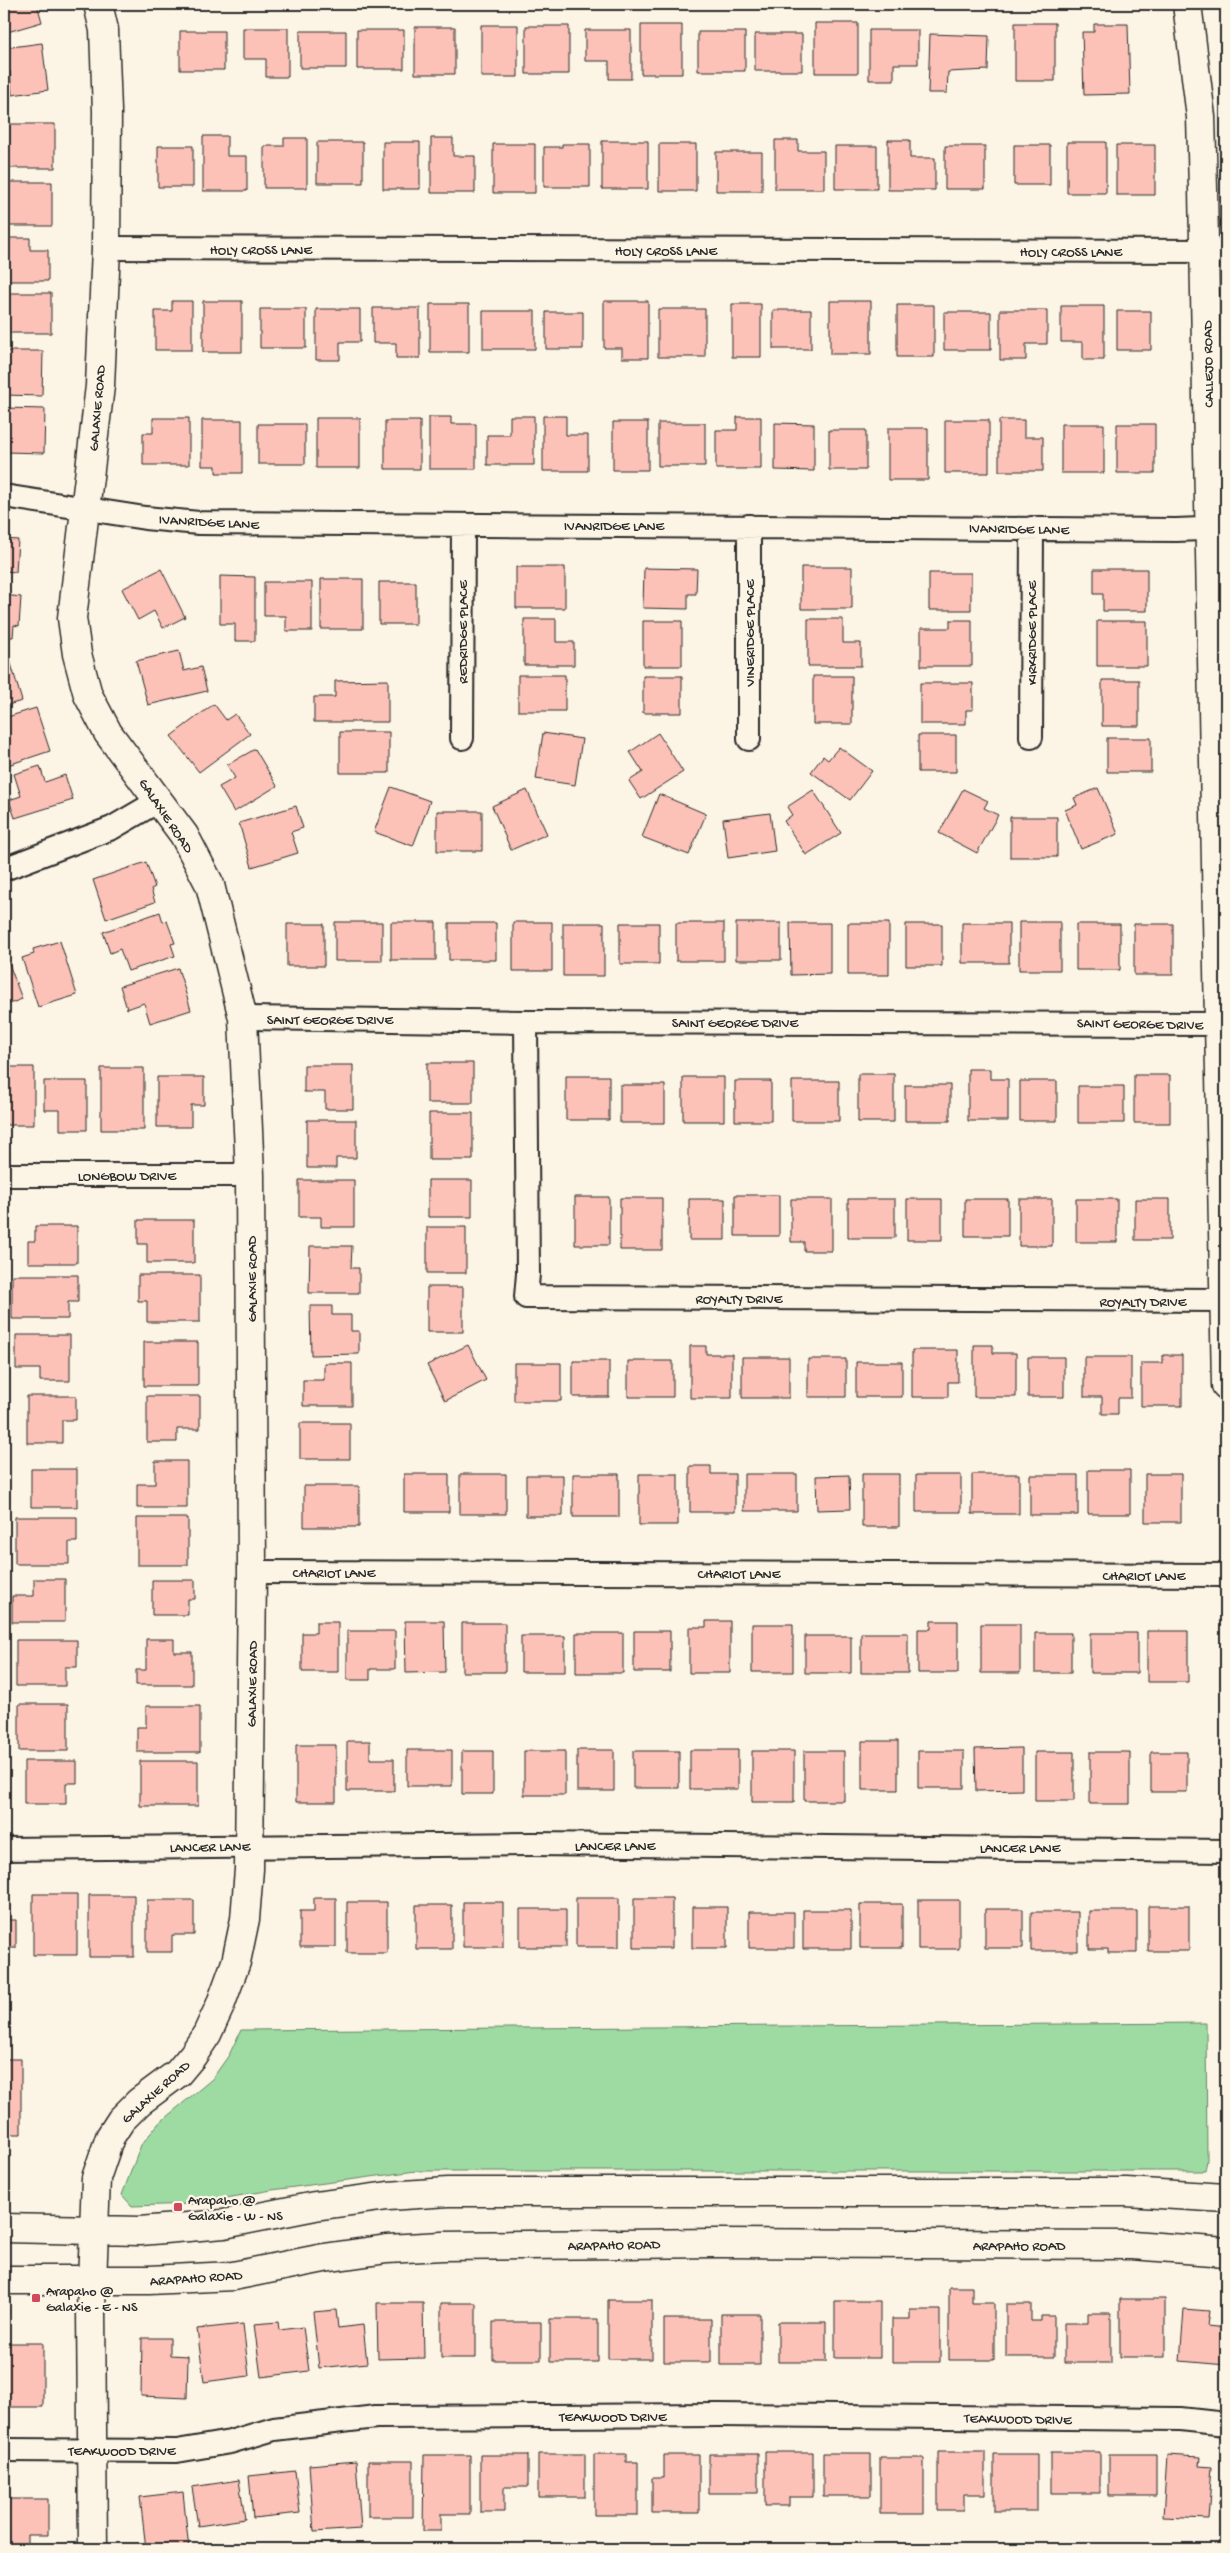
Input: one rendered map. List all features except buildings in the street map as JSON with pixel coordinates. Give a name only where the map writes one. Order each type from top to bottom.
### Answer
[{"type":"street","name":"CALLEJO ROAD","points":[[1188,4],[1216,251],[1226,1385]]},
{"type":"street","name":"GALAXIE ROAD","points":[[94,2549],[92,2281],[96,2178],[110,2137],[121,2120],[139,2102],[178,2073],[194,2056],[220,2006],[236,1962],[245,1920],[249,1846],[252,1572],[250,1175],[243,1018],[210,885],[184,835],[160,800],[108,733],[88,695],[77,654],[72,618],[100,386],[106,248],[107,111],[104,5]]},
{"type":"street","name":"HOLY CROSS LANE","points":[[106,248],[1216,251]]},
{"type":"street","name":"IVANRIDGE LANE","points":[[4,496],[199,523],[1219,529]]},
{"type":"street","name":"REDRIDGE PLACE","points":[[462,738],[463,525]]},
{"type":"street","name":"VINERIDGE PLACE","points":[[748,526],[748,739]]},
{"type":"street","name":"KIRKRIDGE PLACE","points":[[1031,737],[1032,528]]},
{"type":"street","points":[[4,869],[112,828],[160,800]]},
{"type":"street","name":"SAINT GEORGE DRIVE","points":[[243,1018],[526,1022],[1224,1024]]},
{"type":"street","name":"ROYALTY DRIVE","points":[[526,1022],[528,1274],[526,1297],[1225,1300]]},
{"type":"street","name":"LONGBOW DRIVE","points":[[4,1175],[250,1175]]},
{"type":"street","name":"CHARIOT LANE","points":[[252,1572],[1226,1575]]},
{"type":"street","name":"LANCER LANE","points":[[4,1850],[543,1844],[1226,1851]]},
{"type":"street","points":[[4,2228],[140,2230],[224,2224],[315,2206],[388,2196],[448,2192],[719,2190],[1126,2192],[1226,2198]]},
{"type":"street","name":"ARAPAHO ROAD","points":[[4,2280],[92,2281],[233,2276],[342,2255],[387,2249],[442,2246],[708,2243],[1132,2245],[1226,2252]]},
{"type":"street","name":"TEAKWOOD DRIVE","points":[[4,2450],[177,2452],[230,2442],[274,2429],[376,2417],[758,2415],[1180,2419],[1226,2424]]},
{"type":"green space","points":[[1206,2023],[1207,2160],[1205,2171],[416,2171],[272,2190],[192,2204],[132,2206],[122,2195],[141,2145],[159,2123],[212,2079],[229,2055],[241,2030]]},
{"type":"place","name":"Arapaho @ Galaxie - W - NS","points":[[178,2207]]},
{"type":"place","name":"Arapaho @ Galaxie - E - NS","points":[[36,2298]]}]
